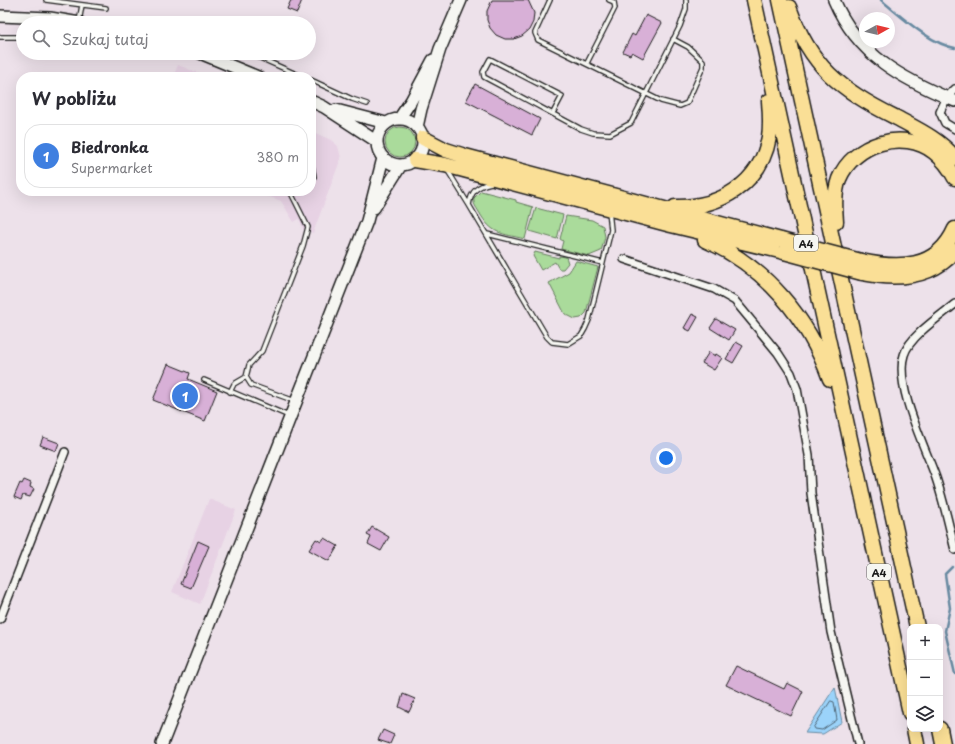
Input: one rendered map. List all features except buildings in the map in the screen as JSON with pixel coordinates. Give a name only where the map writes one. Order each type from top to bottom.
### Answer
[{"type":"highway","name":"A4","points":[[754,0],[907,699]]},
{"type":"highway","name":"A4","points":[[780,0],[916,624]]},
{"type":"highway","points":[[786,0],[798,31],[808,48],[832,78],[870,104],[927,134],[945,147],[955,158]]},
{"type":"highway","points":[[641,203],[671,207],[703,205],[727,196],[748,179],[762,157],[769,138],[770,116],[766,54]]},
{"type":"highway","points":[[420,132],[446,150],[465,156],[641,203],[783,246],[862,267],[891,277],[914,276],[938,266],[955,251]]},
{"type":"highway","points":[[840,276],[835,207],[837,185],[844,170],[856,156],[864,150],[879,144],[896,141],[914,143],[934,152],[947,165],[955,178]]},
{"type":"highway","points":[[415,160],[445,165],[671,225],[783,246]]},
{"type":"highway","points":[[671,225],[721,247],[735,255],[764,278],[789,304],[809,332],[818,349],[848,431]]},
{"type":"highway","points":[[862,267],[894,266],[919,263],[941,250],[955,229]]},
{"type":"highway","points":[[915,732],[917,744]]},
{"type":"highway","points":[[941,732],[943,744]]},
{"type":"street","points":[[420,132],[409,120],[399,118],[386,123],[381,128],[376,141],[379,153],[391,164],[401,165],[415,160],[422,150],[420,132],[421,109],[440,49],[461,0]]},
{"type":"street","points":[[834,0],[853,33],[879,60],[902,77],[951,99]]},
{"type":"street","points":[[0,16],[16,17]]},
{"type":"street","points":[[399,118],[411,101],[425,72],[440,49]]},
{"type":"street","points":[[227,60],[235,72]]},
{"type":"street","points":[[955,89],[951,99],[940,112],[941,118],[945,123],[955,129]]},
{"type":"street","points":[[316,103],[376,141]]},
{"type":"street","points":[[324,107],[386,123]]},
{"type":"street","points":[[162,744],[366,221],[383,158]]},
{"type":"street","points":[[366,221],[401,165]]},
{"type":"street","points":[[624,259],[714,289],[735,301],[778,353],[791,373],[797,389],[809,455],[811,493],[831,632],[858,744]]},
{"type":"street","points":[[955,304],[916,337],[903,356],[902,371],[915,424],[936,478],[955,550]]},
{"type":"street","points":[[0,619],[65,452]]},
{"type":"lane","points":[[46,0],[106,8]]},
{"type":"lane","points":[[550,0],[534,33],[538,40],[646,93],[670,104],[680,106],[687,103],[703,67],[703,61],[688,48],[673,39]]},
{"type":"lane","points":[[587,63],[616,8],[614,2],[609,0]]},
{"type":"lane","points":[[553,113],[562,96],[490,58],[483,72],[484,77],[553,113],[593,133],[610,134],[631,124],[673,39],[686,9],[686,0]]},
{"type":"lane","points":[[80,16],[82,5]]},
{"type":"lane","points":[[0,36],[16,37]]},
{"type":"lane","points":[[264,60],[291,72]]},
{"type":"lane","points":[[316,82],[352,99],[367,104]]},
{"type":"lane","points":[[445,165],[547,337],[552,342],[568,344],[581,336],[589,320],[611,230],[608,208]]},
{"type":"lane","points":[[469,205],[470,196],[474,191],[482,185],[501,181]]},
{"type":"lane","points":[[230,392],[234,384],[246,377],[249,365],[262,351],[303,246],[308,227],[293,196]]},
{"type":"lane","points":[[487,234],[603,263]]},
{"type":"lane","points":[[246,377],[251,385],[295,401]]},
{"type":"lane","points":[[204,380],[289,416]]},
{"type":"shaded area","points":[[178,65],[196,72],[175,72]]},
{"type":"shaded area","points":[[316,133],[331,140],[338,146],[341,158],[313,233],[303,229],[299,219],[294,222],[281,201],[268,196],[316,196]]},
{"type":"shaded area","points":[[209,499],[236,510],[200,604],[172,592]]},
{"type":"green space","points":[[400,127],[411,131],[415,142],[411,153],[400,157],[389,153],[385,142],[389,131]]},
{"type":"green space","points":[[481,191],[516,200],[516,202],[533,207],[525,239],[503,234],[488,225],[474,202],[474,198]]},
{"type":"green space","points":[[536,208],[563,215],[557,239],[529,231]]},
{"type":"green space","points":[[566,216],[592,220],[603,226],[605,237],[601,251],[589,256],[561,249],[563,241],[560,239]]},
{"type":"green space","points":[[535,252],[559,258],[559,256],[566,257],[568,263],[563,269],[559,269],[555,262],[541,270],[533,256]]},
{"type":"green space","points":[[576,261],[598,267],[586,313],[581,318],[575,319],[565,314],[549,283],[569,272]]},
{"type":"water","points":[[835,687],[842,722],[823,734],[805,733]]},
{"type":"waterway","points":[[881,0],[926,35],[936,41],[955,48]]},
{"type":"waterway","points":[[952,567],[945,574],[950,608],[945,631],[955,674]]},
{"type":"place","name":"Biedronka","points":[[185,396]]}]
